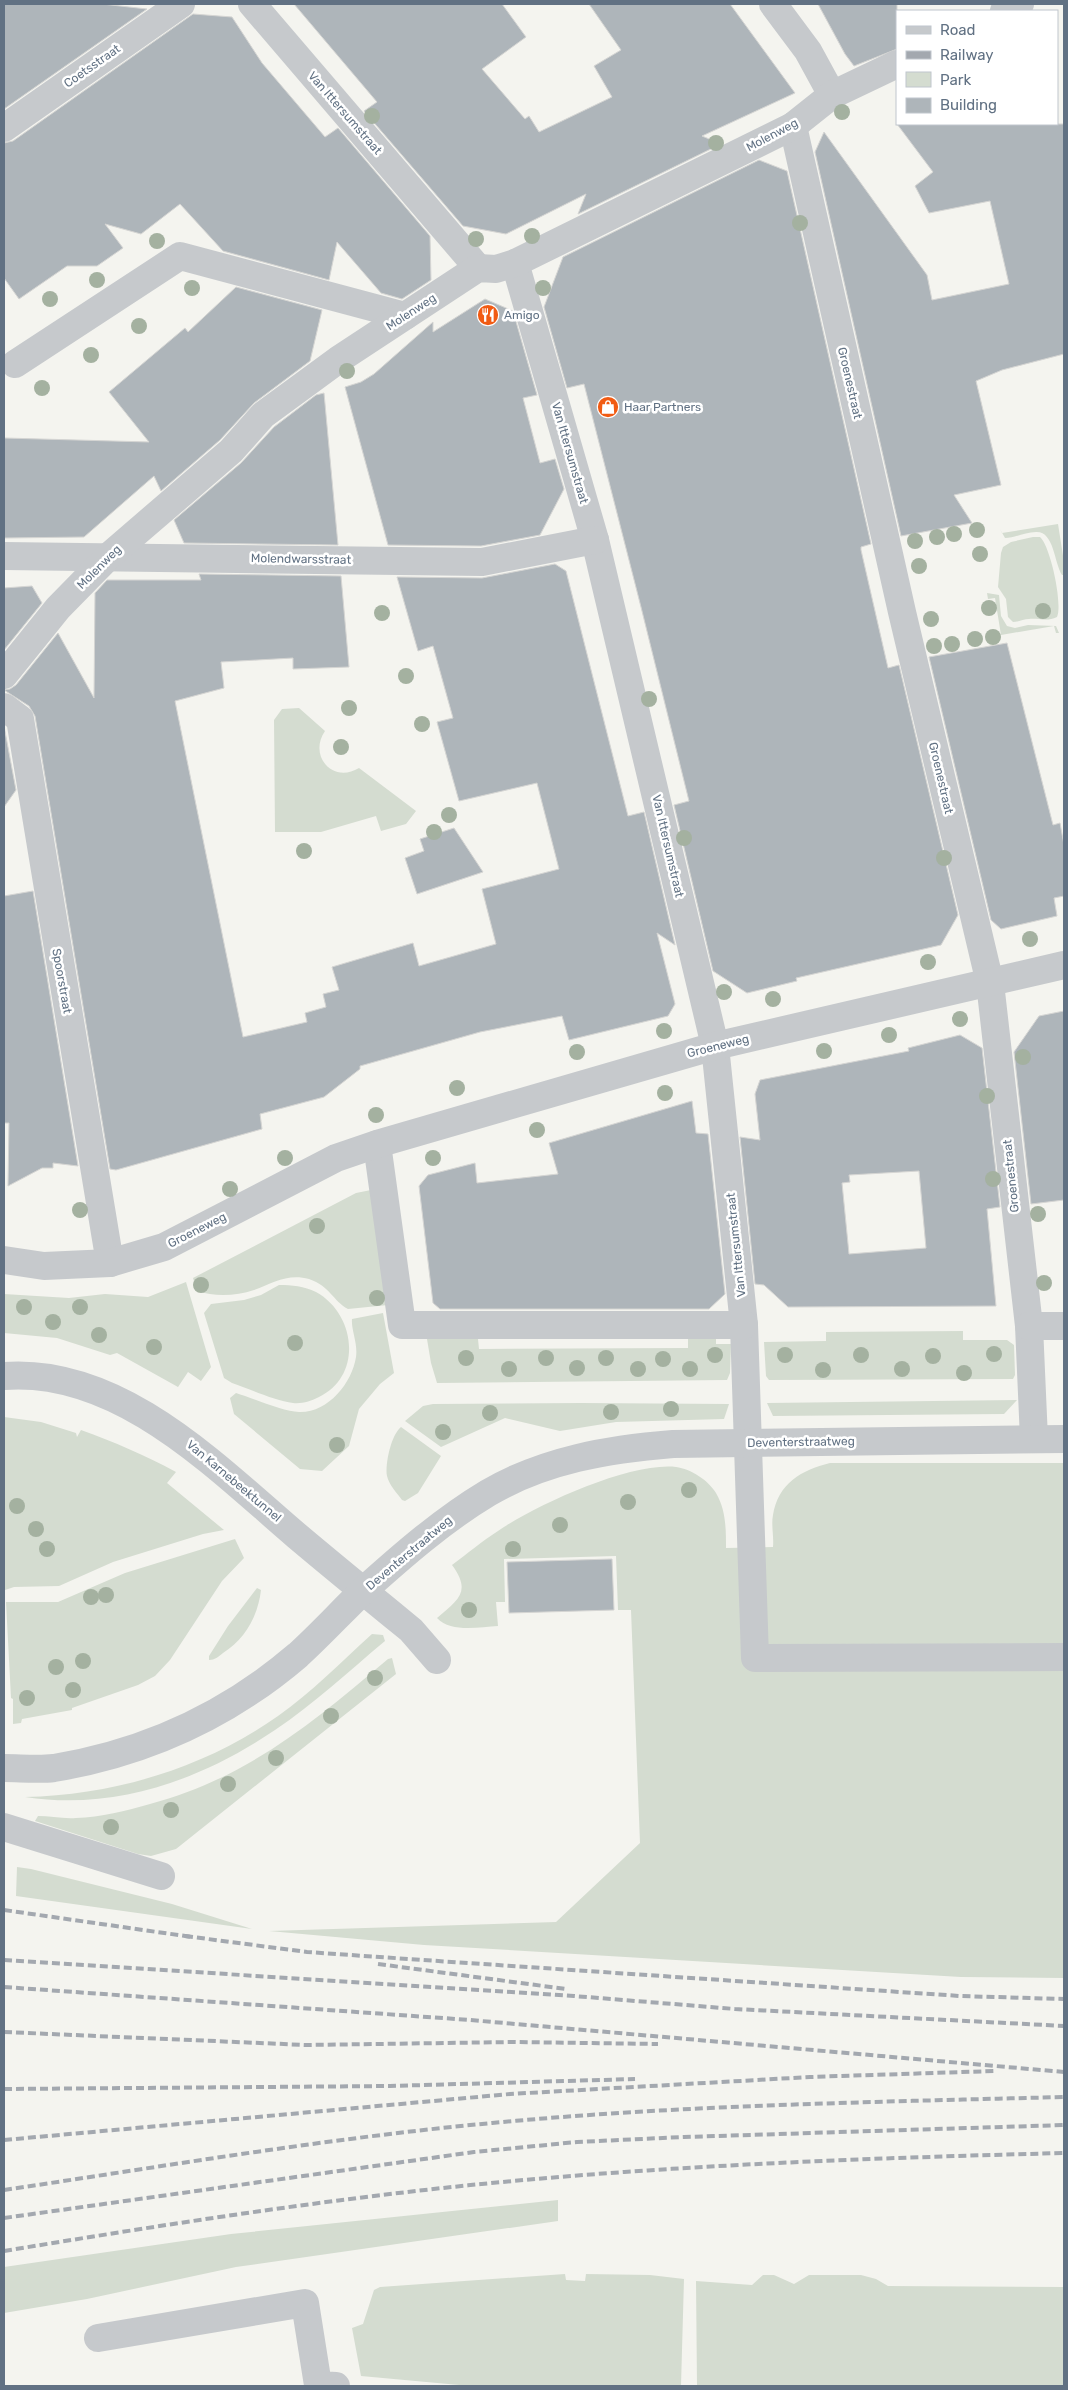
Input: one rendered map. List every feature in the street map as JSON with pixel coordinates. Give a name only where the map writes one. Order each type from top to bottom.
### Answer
[{"type":"street","name":"Coetsstraat","points":[[4,128],[181,4]]},
{"type":"street","name":"Van Ittersumstraat","points":[[252,4],[478,268]]},
{"type":"street","points":[[774,4],[808,51],[832,95]]},
{"type":"street","points":[[1006,10],[1020,4]]},
{"type":"street","name":"Molenweg","points":[[4,675],[58,608],[109,556],[231,451],[263,415],[338,360],[478,268],[496,269],[515,263],[793,126],[832,95],[896,64]]},
{"type":"street","name":"Groenestraat","points":[[793,126],[902,612],[990,983],[1028,1326],[1033,1390],[1034,1439]]},
{"type":"street","points":[[15,364],[180,256],[405,316]]},
{"type":"street","name":"Van Ittersumstraat","points":[[515,263],[595,540],[715,1046],[744,1325],[755,1658],[1064,1657]]},
{"type":"street","name":"Molendwarsstraat","points":[[4,556],[482,562],[595,540]]},
{"type":"street","name":"Spoorstraat","points":[[4,707],[20,719],[110,1263]]},
{"type":"street","name":"Groeneweg","points":[[4,1260],[44,1266],[110,1263],[164,1247],[336,1158],[376,1144],[715,1046],[1064,965]]},
{"type":"street","points":[[376,1144],[402,1326],[744,1325]]},
{"type":"street","points":[[1028,1326],[1064,1326]]},
{"type":"street","name":"Van Karnebeektunnel","points":[[4,1376],[17,1375],[70,1381],[120,1402],[185,1440],[411,1630],[437,1660]]},
{"type":"street","name":"Deventerstraatweg","points":[[4,1768],[52,1768],[128,1751],[169,1737],[204,1720],[248,1693],[298,1655],[364,1590],[423,1539],[458,1513],[490,1492],[528,1474],[568,1461],[618,1449],[673,1444],[1064,1439]]},
{"type":"street","points":[[4,1827],[161,1876]]},
{"type":"street","points":[[98,2338],[305,2304],[318,2385],[336,2386]]},
{"type":"green space","points":[[1058,524],[1064,562],[1064,575],[1062,575],[1059,569],[1053,548],[1047,536],[1042,533],[1032,532],[1005,538],[1002,533]]},
{"type":"green space","points":[[1040,537],[1048,551],[1057,588],[1057,617],[1013,622],[1008,617],[1006,599],[998,587],[1001,553],[1003,547],[1011,542]]},
{"type":"green space","points":[[987,593],[999,595],[1001,616],[1007,626],[1015,628],[1028,625],[1056,626],[1059,633],[1056,633],[1054,626],[1001,635],[995,598],[988,599]]},
{"type":"green space","points":[[299,708],[325,731],[319,750],[321,758],[326,765],[332,770],[340,772],[349,772],[359,768],[416,811],[406,824],[381,831],[376,816],[321,832],[275,832],[274,720],[282,709]]},
{"type":"green space","points":[[371,1190],[388,1305],[348,1309],[327,1289],[316,1282],[301,1277],[287,1278],[254,1290],[233,1295],[218,1295],[197,1291],[193,1278],[356,1193]]},
{"type":"green space","points":[[186,1282],[211,1367],[201,1381],[188,1372],[178,1387],[117,1353],[110,1355],[57,1338],[4,1333],[4,1294],[69,1298],[105,1294],[148,1297]]},
{"type":"green space","points":[[279,1285],[298,1286],[316,1292],[329,1302],[340,1315],[346,1329],[349,1345],[348,1360],[343,1375],[333,1387],[319,1397],[306,1402],[293,1403],[278,1400],[232,1383],[224,1378],[204,1313],[211,1304],[244,1300],[261,1295]]},
{"type":"green space","points":[[383,1313],[394,1373],[380,1384],[359,1409],[349,1446],[322,1471],[300,1469],[234,1414],[230,1398],[236,1393],[277,1407],[299,1412],[310,1411],[329,1402],[344,1386],[354,1367],[356,1352],[352,1319]]},
{"type":"green space","points":[[963,1331],[963,1340],[1007,1340],[1014,1345],[1015,1375],[1013,1379],[769,1380],[766,1376],[764,1342],[826,1341],[826,1332]]},
{"type":"green space","points":[[688,1337],[716,1337],[716,1344],[731,1344],[730,1373],[727,1380],[437,1383],[427,1339],[478,1339],[479,1349],[688,1348]]},
{"type":"green space","points":[[1017,1400],[1004,1414],[773,1416],[767,1403]]},
{"type":"green space","points":[[433,1404],[729,1404],[724,1419],[616,1422],[560,1431],[505,1418],[441,1447],[405,1421],[423,1406]]},
{"type":"green space","points":[[4,1417],[41,1422],[76,1433],[77,1437],[81,1430],[129,1449],[176,1472],[167,1483],[224,1530],[203,1534],[113,1562],[59,1586],[14,1587],[5,1590]]},
{"type":"green space","points":[[401,1427],[441,1456],[418,1493],[405,1501],[402,1500],[391,1486],[387,1476],[388,1457],[394,1436]]},
{"type":"green space","points":[[830,1463],[1064,1463],[1064,1978],[961,1977],[424,1945],[269,1931],[556,1922],[640,1843],[631,1610],[618,1610],[616,1556],[504,1559],[505,1602],[496,1602],[498,1626],[474,1628],[450,1626],[437,1618],[451,1606],[460,1595],[462,1589],[458,1574],[452,1565],[480,1543],[535,1509],[609,1478],[657,1467],[676,1467],[687,1470],[713,1488],[724,1513],[726,1548],[773,1547],[772,1519],[780,1495],[792,1480],[801,1474]]},
{"type":"green space","points":[[235,1539],[244,1558],[222,1581],[170,1660],[155,1676],[138,1685],[72,1708],[72,1710],[22,1719],[21,1723],[13,1724],[6,1602],[58,1602],[125,1573]]},
{"type":"green space","points":[[257,1588],[261,1590],[257,1609],[244,1634],[231,1647],[216,1658],[209,1660],[209,1656],[228,1626]]},
{"type":"green space","points":[[372,1634],[383,1635],[385,1641],[289,1720],[247,1748],[217,1764],[156,1788],[124,1795],[92,1799],[59,1800],[25,1797],[92,1791],[125,1784],[189,1764],[220,1750],[250,1734],[291,1707]]},
{"type":"green space","points":[[392,1658],[396,1674],[176,1849],[151,1856],[138,1854],[35,1821],[38,1816],[76,1818],[123,1811],[186,1793],[218,1779],[278,1745],[333,1705],[388,1659]]},
{"type":"green space","points":[[17,1867],[172,1904],[252,1929],[16,1896]]},
{"type":"green space","points":[[558,2200],[558,2221],[236,2267],[87,2299],[4,2313],[4,2267],[231,2234]]},
{"type":"green space","points":[[565,2274],[566,2280],[585,2281],[586,2274],[650,2275],[684,2279],[681,2386],[470,2386],[361,2376],[352,2328],[363,2324],[374,2290],[380,2287]]},
{"type":"green space","points":[[763,2275],[774,2275],[794,2284],[809,2275],[861,2275],[876,2279],[888,2286],[1064,2287],[1064,2386],[697,2386],[696,2281],[752,2285]]},
{"type":"building","points":[[4,4],[102,4],[147,9],[4,109]]},
{"type":"building","points":[[294,4],[502,4],[526,37],[482,69],[525,119],[529,116],[539,132],[612,97],[594,66],[621,50],[589,4],[730,4],[795,93],[702,136],[721,144],[578,214],[586,194],[506,234],[463,226],[364,111],[377,102]]},
{"type":"building","points":[[818,4],[897,4],[896,49],[854,66],[845,54]]},
{"type":"building","points":[[193,14],[232,17],[262,63],[325,137],[338,128],[430,236],[431,280],[402,299],[381,293],[337,242],[329,280],[223,251],[180,204],[141,234],[105,224],[123,248],[97,266],[67,266],[19,299],[4,278],[4,143],[13,141]]},
{"type":"building","points":[[1064,124],[1064,354],[1002,370],[976,381],[1001,485],[954,495],[972,523],[901,536],[815,152],[824,132],[927,275],[932,300],[1009,284],[990,201],[929,213],[915,186],[933,172],[898,125]]},
{"type":"building","points":[[759,160],[787,171],[871,544],[861,547],[861,550],[888,668],[899,665],[958,915],[941,945],[796,978],[797,981],[747,993],[713,971],[674,805],[689,801],[641,607],[584,384],[567,388],[544,307],[563,257]]},
{"type":"building","points":[[236,287],[322,310],[310,361],[254,403],[220,440],[161,491],[154,476],[84,537],[4,538],[4,438],[149,442],[109,392],[185,328],[188,332]]},
{"type":"building","points":[[485,299],[513,311],[537,395],[523,398],[540,463],[555,459],[564,489],[540,535],[481,546],[388,545],[345,387],[361,382],[374,374],[433,322],[433,332]]},
{"type":"building","points":[[324,393],[338,545],[184,543],[174,520],[241,463],[274,427],[316,395]]},
{"type":"building","points":[[555,564],[566,571],[628,816],[644,812],[675,945],[657,933],[675,1004],[668,1016],[569,1040],[562,1016],[480,1032],[360,1066],[360,1069],[324,1097],[260,1114],[262,1129],[116,1170],[110,1169],[35,716],[29,706],[4,690],[16,685],[58,633],[94,698],[95,593],[107,580],[201,580],[199,574],[341,576],[349,667],[293,669],[293,658],[221,662],[224,688],[175,701],[243,1037],[307,1022],[305,1013],[326,1007],[323,994],[339,990],[332,967],[413,943],[419,966],[496,944],[482,889],[559,869],[537,783],[459,801],[437,722],[453,718],[433,646],[418,651],[397,577],[482,578]]},
{"type":"building","points":[[32,586],[42,603],[4,650],[4,588]]},
{"type":"building","points":[[1007,643],[1053,825],[1060,823],[1064,845],[1064,896],[1054,898],[1057,916],[1001,929],[991,920],[929,657]]},
{"type":"building","points":[[4,726],[16,790],[4,807]]},
{"type":"building","points":[[454,828],[483,872],[417,894],[405,858],[424,851],[420,839]]},
{"type":"building","points":[[33,891],[78,1166],[53,1163],[53,1168],[42,1168],[8,1186],[9,1123],[4,1123],[4,896]]},
{"type":"building","points":[[1064,1011],[1064,1200],[1031,1204],[1014,1052],[1039,1016]]},
{"type":"building","points":[[960,1035],[982,1048],[1000,1207],[987,1209],[996,1306],[788,1307],[764,1285],[755,1284],[740,1137],[760,1140],[755,1094],[760,1080],[909,1051],[908,1048]],"holes":[[[919,1171],[926,1248],[849,1254],[842,1183],[850,1182],[849,1175]]]},
{"type":"building","points":[[692,1101],[696,1133],[708,1134],[725,1294],[709,1309],[440,1309],[433,1303],[419,1186],[428,1175],[475,1163],[477,1183],[558,1174],[549,1143]]},
{"type":"building","points":[[612,1559],[614,1610],[509,1613],[507,1562]]},
{"type":"railway","points":[[4,1910],[192,1937]]},
{"type":"railway","points":[[185,1936],[307,1952],[960,1996],[1064,1999]]},
{"type":"railway","points":[[4,1960],[574,1996],[735,2009],[1064,2026]]},
{"type":"railway","points":[[378,1964],[566,1989]]},
{"type":"railway","points":[[4,1987],[470,2020],[1064,2072]]},
{"type":"railway","points":[[4,2032],[306,2045],[515,2042],[658,2044]]},
{"type":"railway","points":[[4,2140],[510,2094],[810,2077],[994,2071]]},
{"type":"railway","points":[[4,2089],[390,2086],[635,2079]]},
{"type":"railway","points":[[4,2190],[309,2144],[492,2123],[706,2108],[1064,2097]]},
{"type":"railway","points":[[4,2218],[474,2152],[577,2142],[1064,2125]]},
{"type":"railway","points":[[4,2251],[242,2214],[421,2190],[554,2177],[772,2163],[1064,2153]]},
{"type":"place","name":"Amigo","points":[[488,315]]},
{"type":"place","name":"Haar Partners","points":[[608,407]]}]
